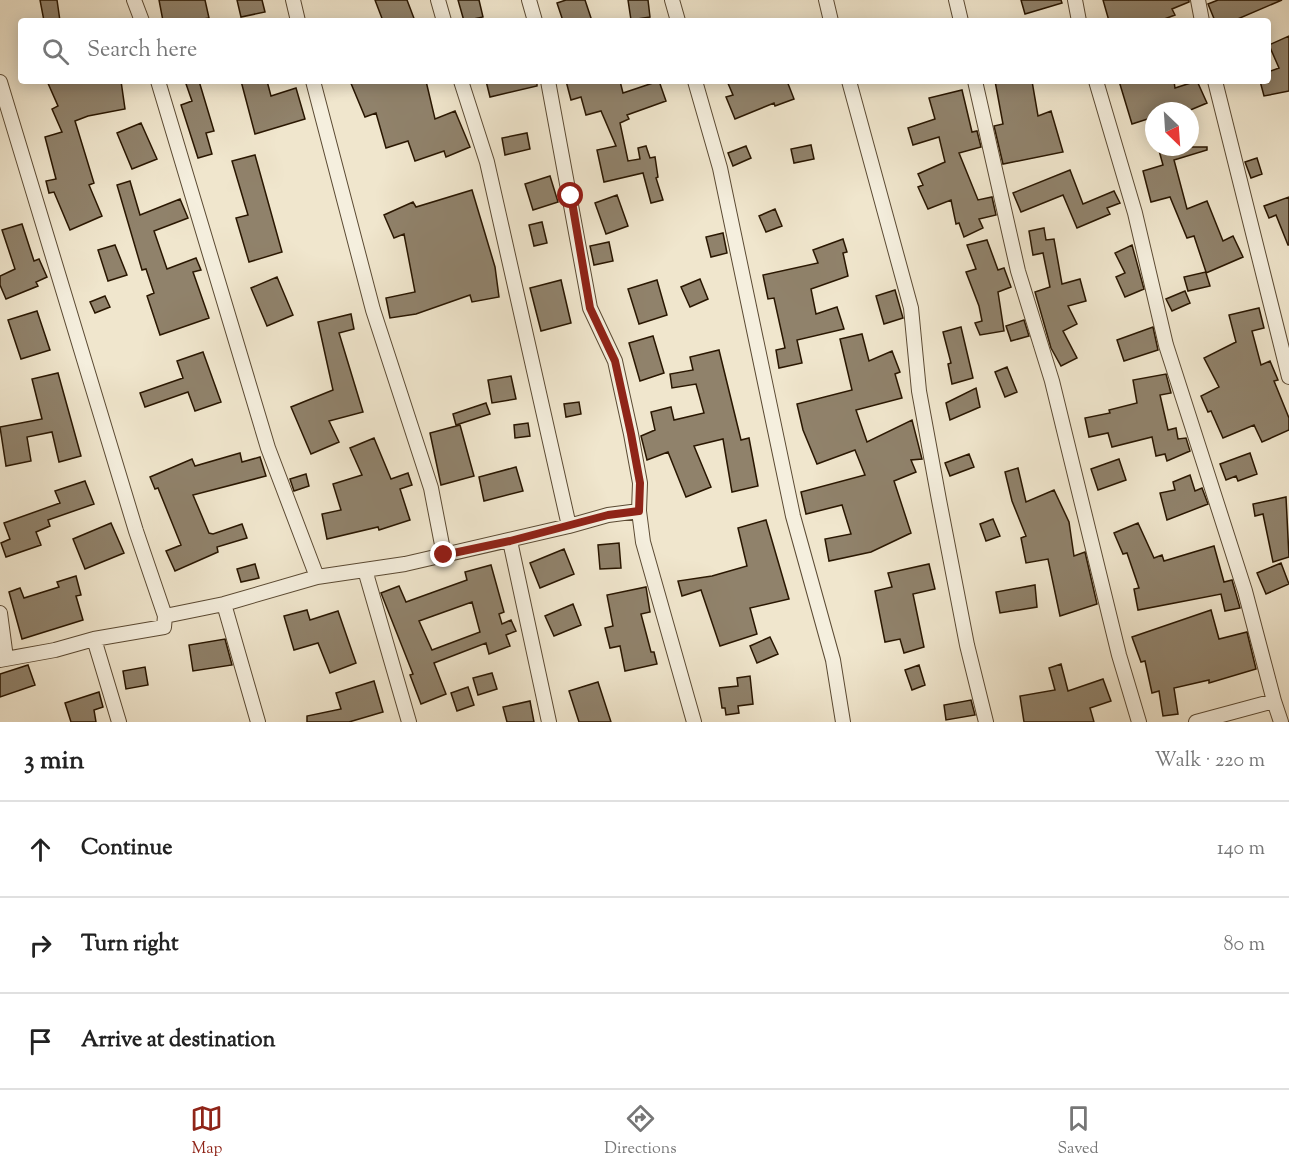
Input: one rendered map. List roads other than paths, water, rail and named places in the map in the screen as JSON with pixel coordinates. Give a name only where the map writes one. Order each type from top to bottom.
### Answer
[{"type":"street","points":[[134,0],[141,18]]},
{"type":"street","points":[[292,0],[297,18]]},
{"type":"street","points":[[438,0],[443,18]]},
{"type":"street","points":[[530,0],[533,18]]},
{"type":"street","points":[[672,0],[677,18]]},
{"type":"street","points":[[826,0],[830,18]]},
{"type":"street","points":[[956,0],[960,18]]},
{"type":"street","points":[[1075,0],[1078,18]]},
{"type":"street","points":[[1198,0],[1201,18]]},
{"type":"street","points":[[0,82],[136,531],[165,616],[164,627],[94,639],[55,650],[3,659],[0,613]]},
{"type":"street","points":[[159,84],[268,448],[317,577]]},
{"type":"street","points":[[314,84],[373,310],[431,488],[444,555]]},
{"type":"street","points":[[462,84],[487,162],[569,526]]},
{"type":"street","points":[[549,84],[590,308],[615,361],[640,483],[639,511],[654,587],[694,722]]},
{"type":"street","points":[[696,84],[725,189],[793,516],[833,660],[843,722]]},
{"type":"street","points":[[850,84],[911,308],[919,391],[967,645],[986,722]]},
{"type":"street","points":[[976,84],[1018,271],[1052,381],[1119,654],[1139,722]]},
{"type":"street","points":[[1097,84],[1135,213],[1166,345],[1245,591],[1281,722]]},
{"type":"street","points":[[1216,84],[1289,377]]},
{"type":"street","points":[[165,616],[224,604],[317,577],[444,555],[510,541],[608,515],[639,511]]},
{"type":"street","points":[[510,541],[549,722]]},
{"type":"street","points":[[365,570],[409,722]]},
{"type":"street","points":[[224,604],[258,722]]},
{"type":"street","points":[[94,639],[119,722]]},
{"type":"street","points":[[1196,722],[1274,701]]}]
